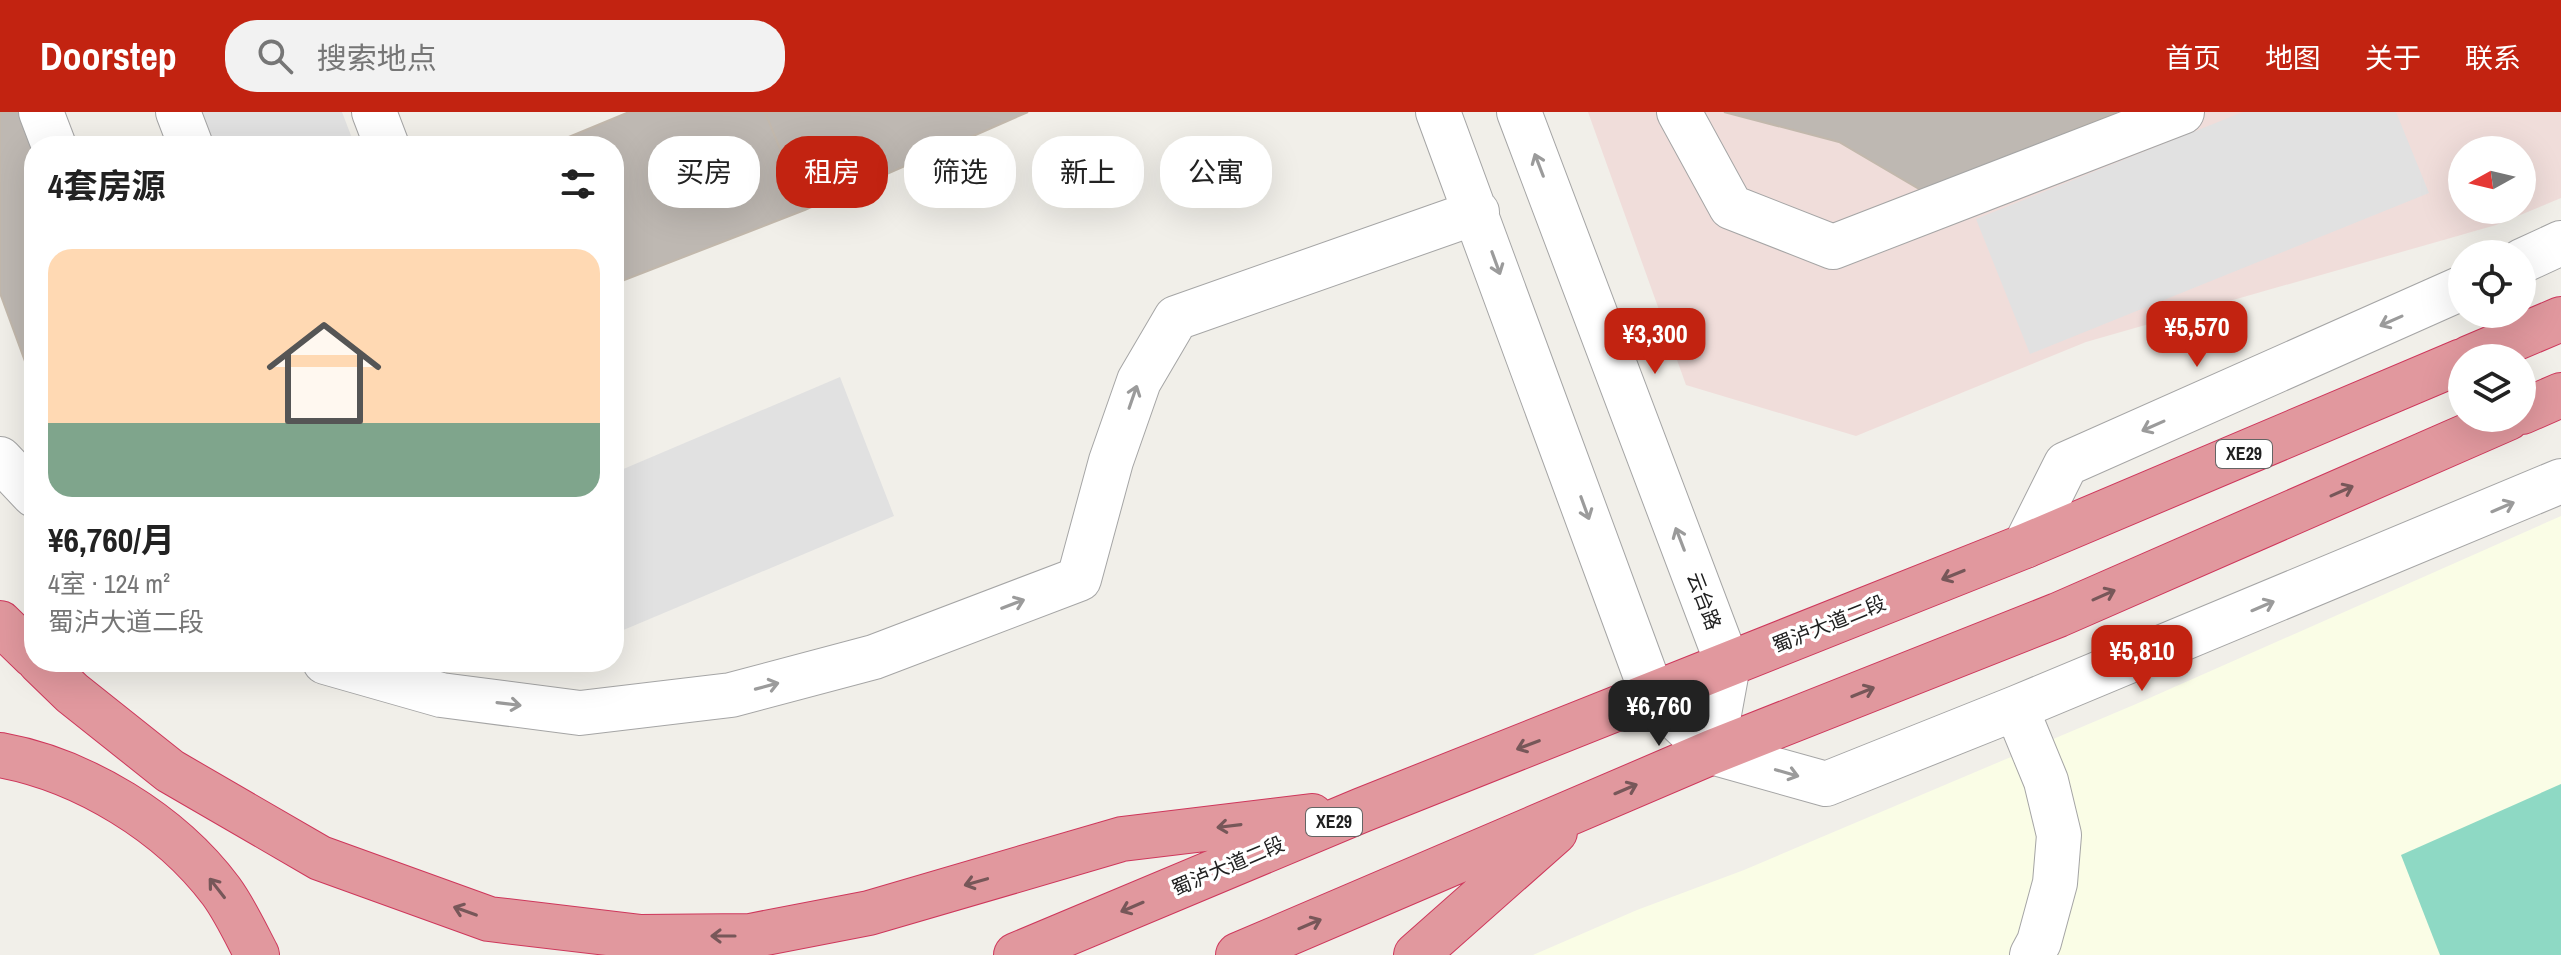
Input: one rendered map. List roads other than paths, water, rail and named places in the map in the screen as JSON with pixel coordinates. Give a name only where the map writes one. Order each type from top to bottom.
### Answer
[{"type":"highway","points":[[2502,344],[2561,319]]},
{"type":"highway","name":"蜀泸大道二段","points":[[1016,955],[1362,810],[2025,546],[2448,367]]},
{"type":"highway","points":[[2536,406],[2561,395]]},
{"type":"highway","points":[[1238,955],[1712,752],[2058,615],[2476,432]]},
{"type":"highway","points":[[0,623],[24,646]]},
{"type":"highway","points":[[50,672],[170,771],[320,858],[489,919],[641,937],[750,936],[869,913],[1122,839],[1362,810]]},
{"type":"highway","points":[[0,755],[54,769],[108,793],[168,837],[221,891],[257,955]]},
{"type":"highway","points":[[1420,954],[1581,808]]},
{"type":"street","points":[[41,112],[50,136]]},
{"type":"street","points":[[178,112],[187,136]]},
{"type":"street","points":[[1438,112],[1653,696],[1712,752],[1826,784],[2561,481]]},
{"type":"street","name":"云台路","points":[[1519,112],[1728,665]]},
{"type":"street","points":[[1679,112],[1731,207],[1833,247],[2182,112]]},
{"type":"street","points":[[387,672],[580,713],[731,695],[874,657],[1079,579],[1111,461],[1139,381],[1176,318],[1477,212]]},
{"type":"street","points":[[2536,255],[2561,243]]},
{"type":"street","points":[[2025,546],[2066,464],[2448,294]]},
{"type":"street","points":[[0,459],[24,484]]},
{"type":"street","points":[[1712,752],[1728,665]]},
{"type":"street","points":[[2016,708],[2046,781],[2059,835],[2055,883],[2039,942],[2032,955]]}]
